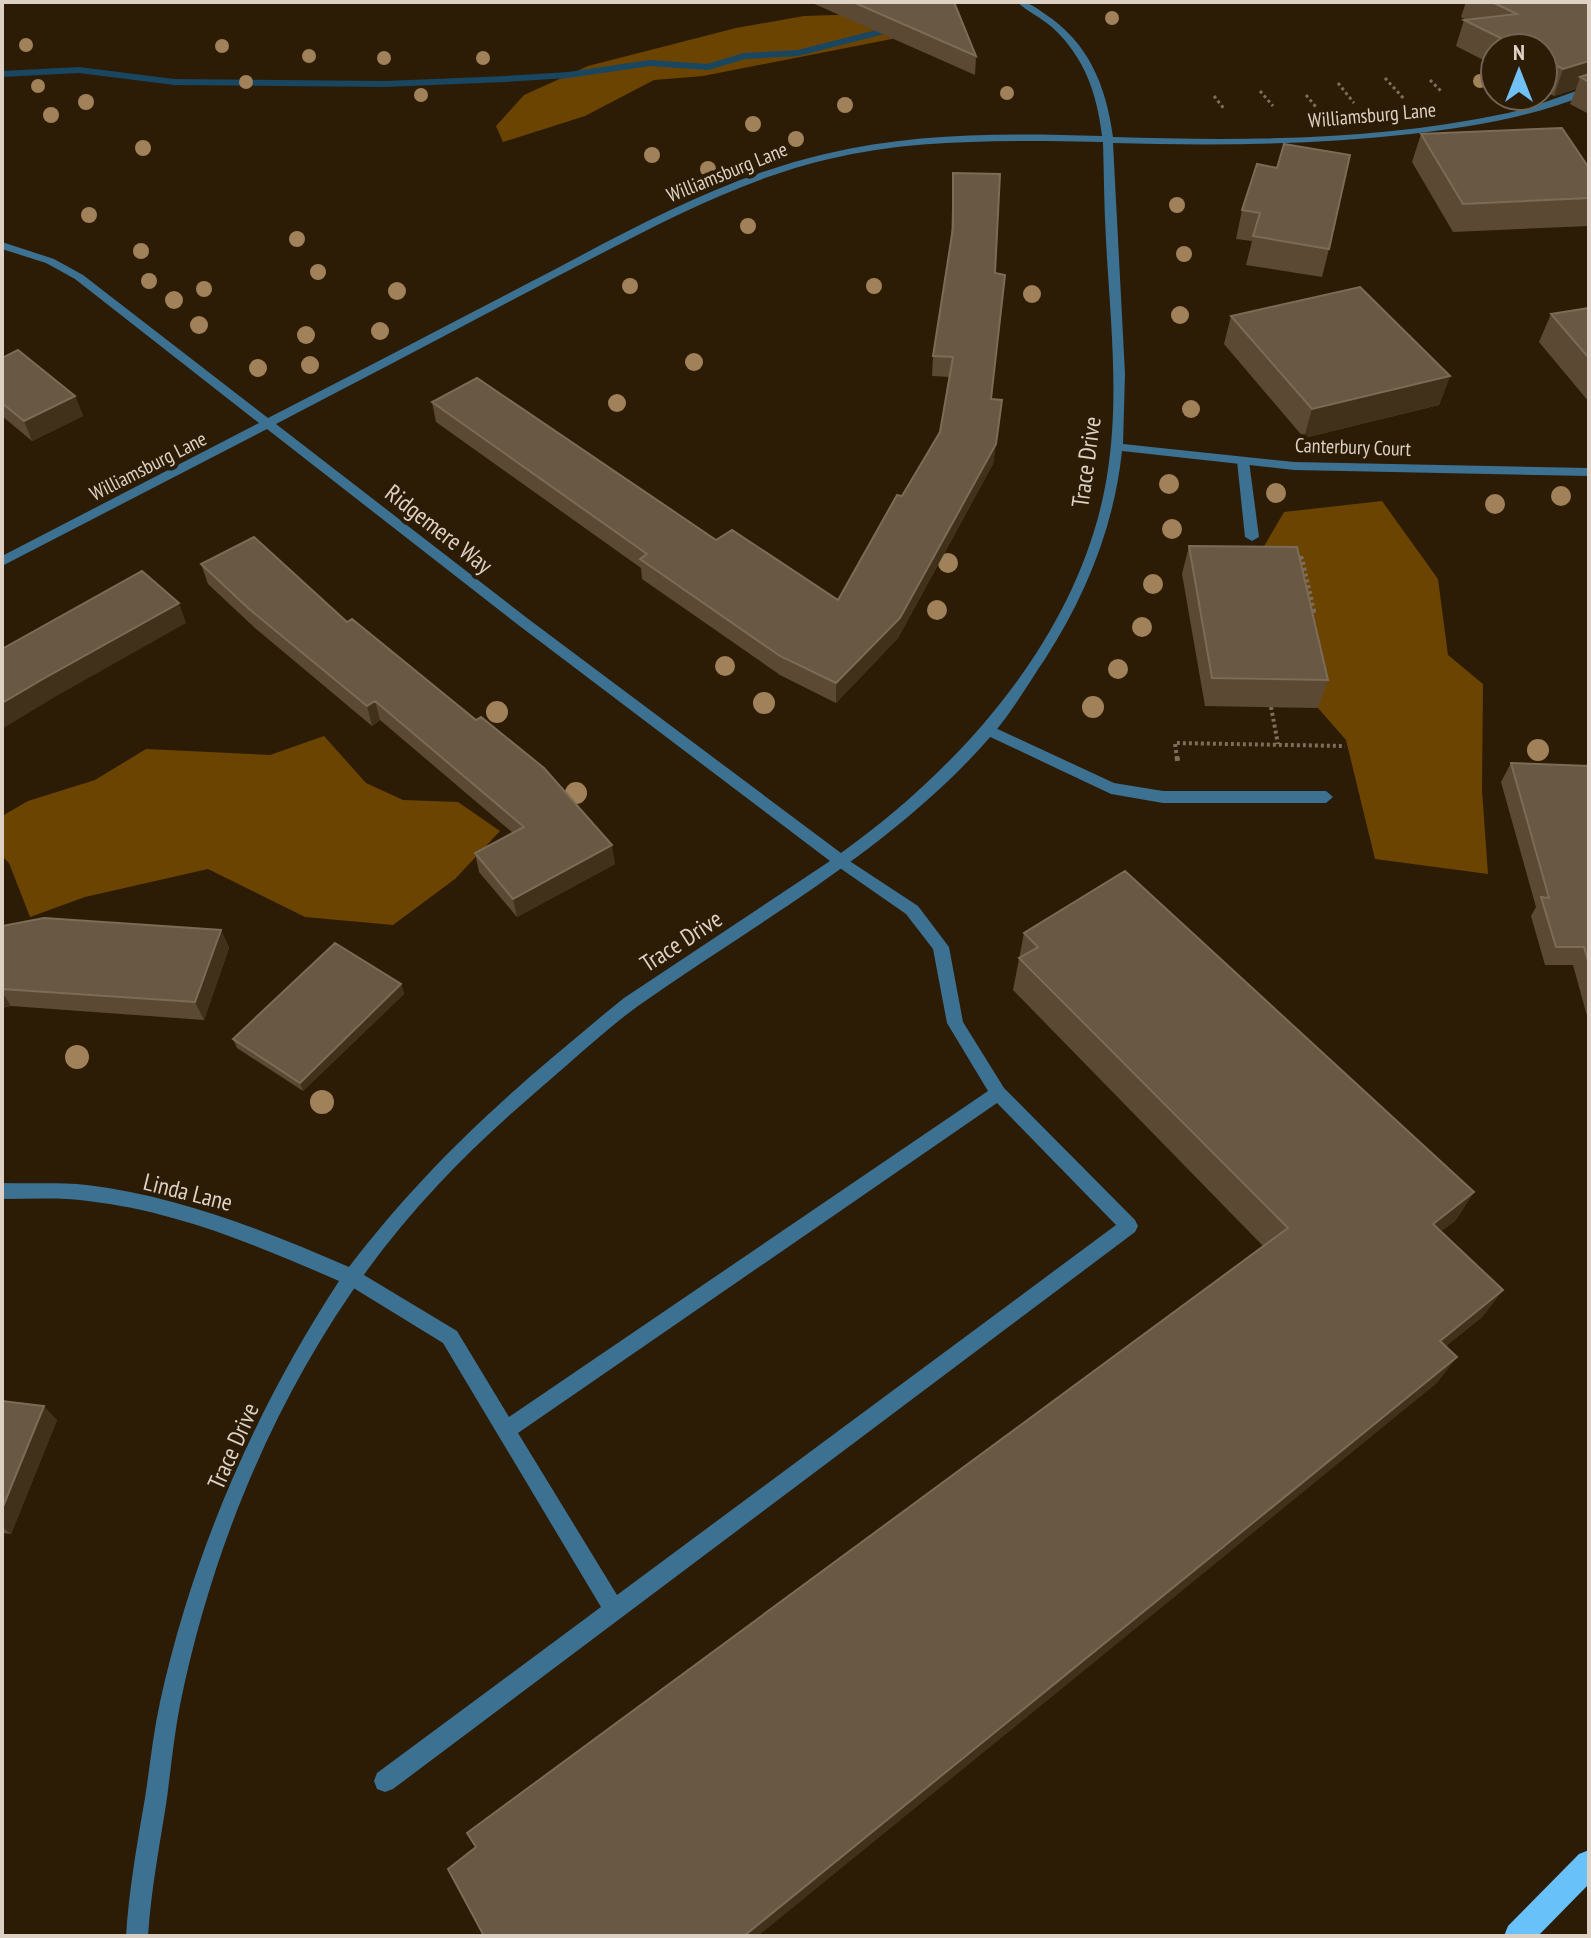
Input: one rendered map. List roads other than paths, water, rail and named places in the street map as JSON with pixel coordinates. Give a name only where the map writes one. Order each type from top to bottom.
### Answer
[{"type":"main road","points":[[1518,1936],[1589,1864]]},
{"type":"street","name":"Trace Drive","points":[[137,1936],[170,1704],[200,1590],[240,1486],[284,1390],[353,1278],[390,1226],[473,1137],[517,1097],[627,1005],[842,862],[898,820],[989,730],[1054,634],[1088,566],[1107,508],[1117,447],[1119,377],[1109,140],[1104,100],[1095,75],[1079,50],[1062,33],[1022,2]]},
{"type":"street","name":"Williamsburg Lane","points":[[2,562],[650,224],[705,197],[775,169],[845,152],[925,141],[1205,142],[1352,138],[1465,124],[1551,107],[1589,90]]},
{"type":"street","name":"Ridgemere Way","points":[[2,245],[50,261],[79,277],[267,425],[842,862],[912,910],[941,947],[955,1023],[998,1093],[1129,1226],[614,1609]]},
{"type":"street","name":"Canterbury Court","points":[[1117,447],[1310,467],[1589,472]]},
{"type":"street","points":[[1243,461],[1252,537]]},
{"type":"street","points":[[989,730],[1111,788],[1163,797],[1326,797]]},
{"type":"street","points":[[506,1430],[998,1093]]},
{"type":"street","name":"Linda Lane","points":[[2,1191],[87,1193],[205,1217],[273,1242],[353,1278],[450,1337],[614,1609]]},
{"type":"street","points":[[385,1781],[614,1609]]},
{"type":"waterway","points":[[2,74],[79,70],[174,82],[385,84],[506,79],[568,75],[650,63],[708,67],[744,56],[798,53],[900,27]]}]
